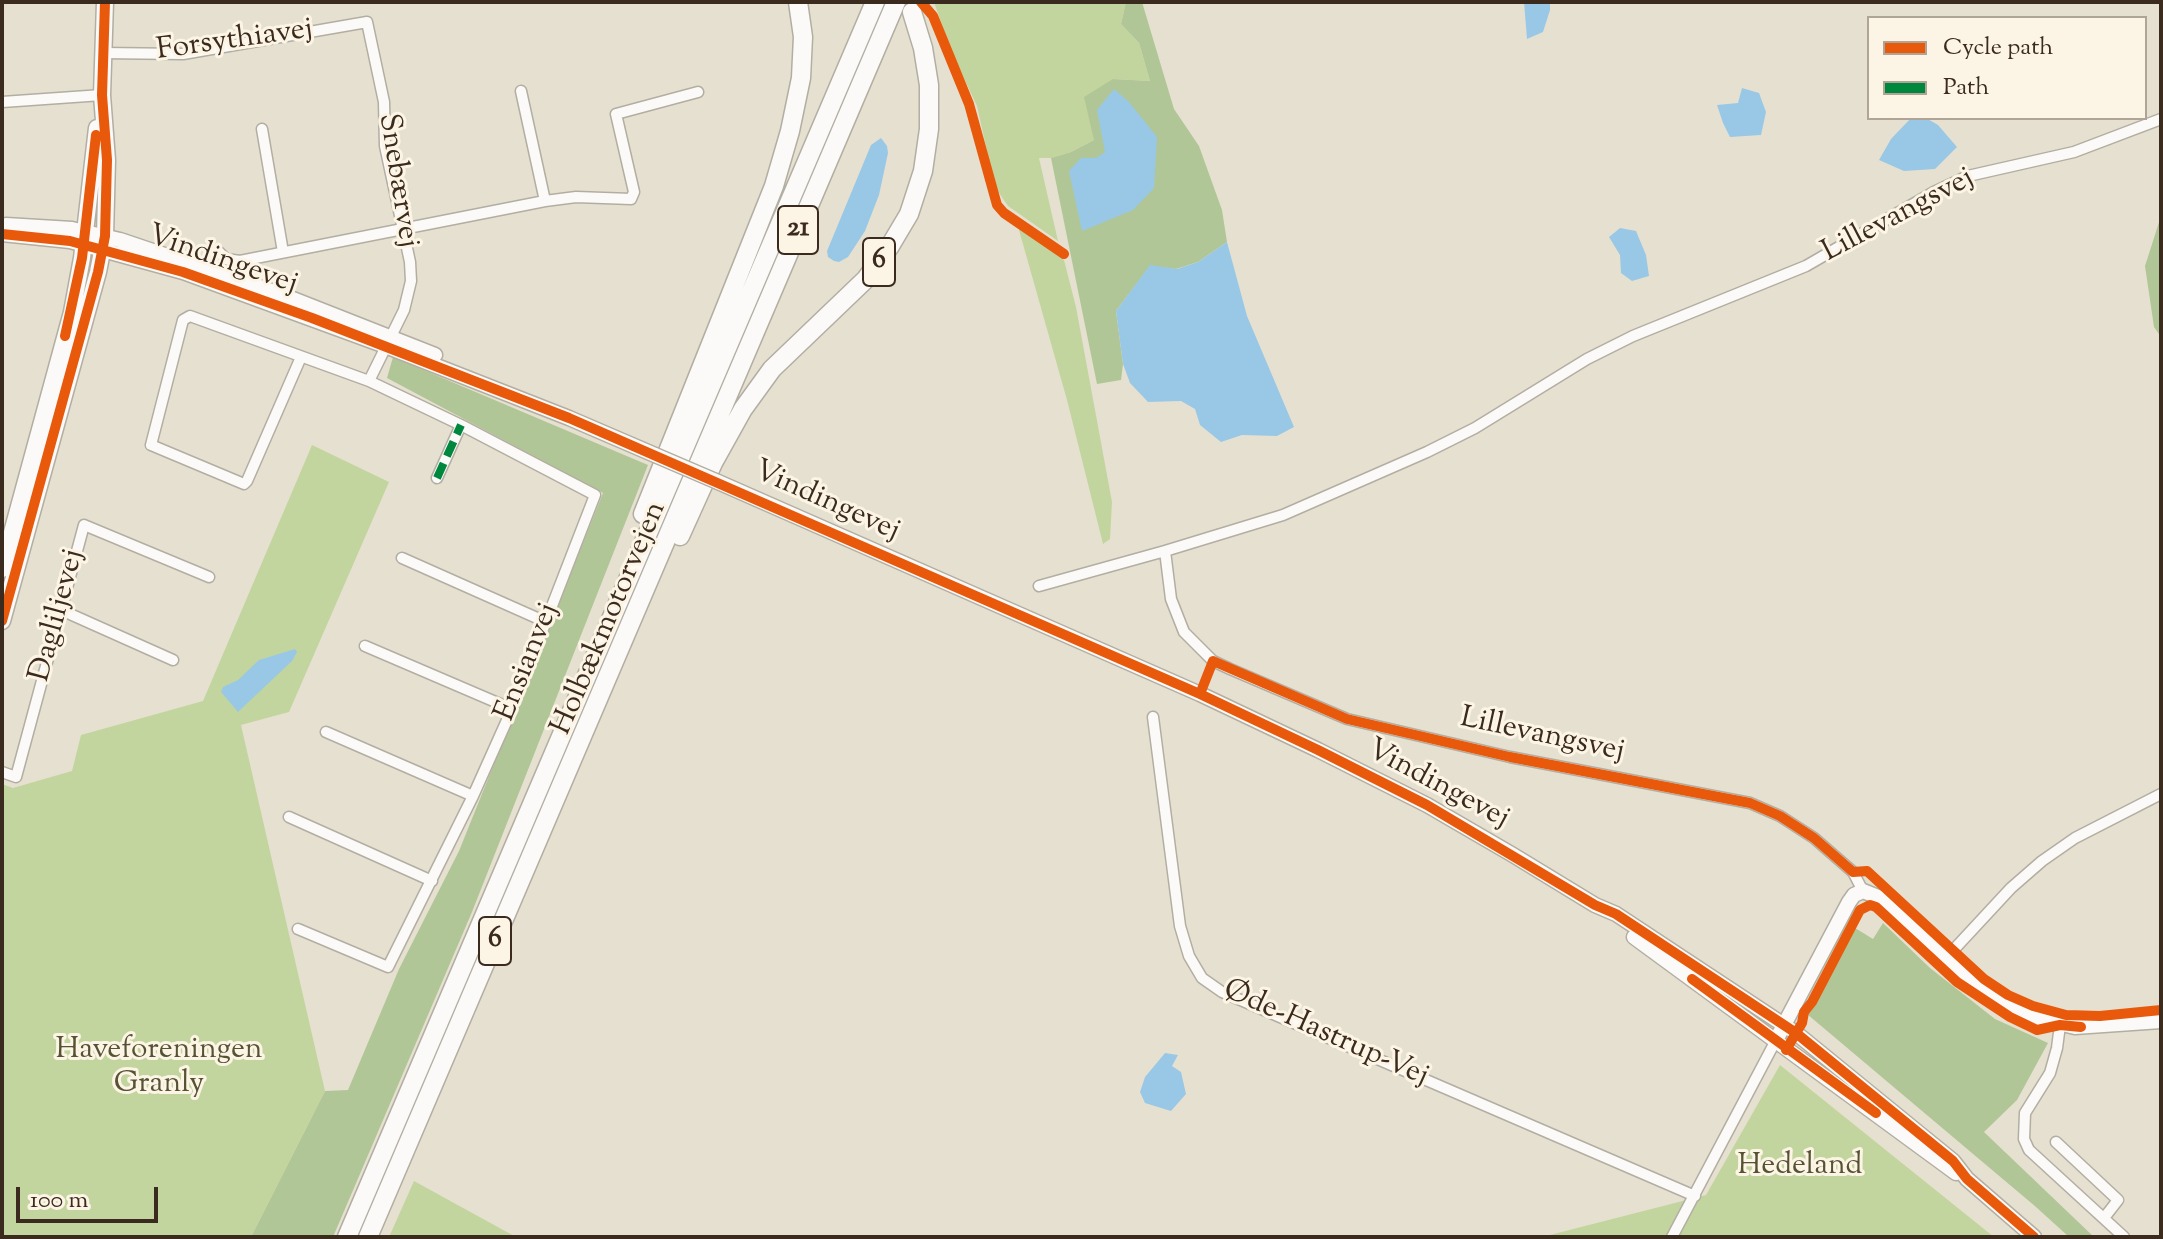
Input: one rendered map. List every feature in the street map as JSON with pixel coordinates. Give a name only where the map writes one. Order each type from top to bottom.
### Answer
[{"type":"highway","name":"6","points":[[579,693],[605,609],[774,186],[801,78],[803,37],[798,2]]},
{"type":"highway","name":"Holbækmotorvejen","points":[[347,1237],[875,2]]},
{"type":"highway","name":"6","points":[[622,644],[667,564],[713,463],[743,409],[772,369],[866,279],[909,214],[923,171],[929,85],[925,60],[904,7]]},
{"type":"highway","name":"Holbækmotorvejen","points":[[368,1237],[622,644],[904,7]]},
{"type":"main road","points":[[2,621],[83,324],[107,160],[102,95],[105,2]]},
{"type":"main road","points":[[2,569],[94,240],[97,130],[102,95]]},
{"type":"main road","name":"Vindingevej","points":[[2,225],[48,226],[94,240],[390,342],[547,404],[569,418],[1200,694],[1318,750],[1427,805],[1595,905],[1616,914],[1784,1025],[1953,1161],[1967,1179]]},
{"type":"main road","name":"Vindingevej","points":[[2,234],[94,240]]},
{"type":"main road","points":[[1775,1042],[1849,902],[1854,895],[1863,891],[1878,897],[1981,990],[2037,1020],[2060,1025],[2101,1027],[2161,1021]]},
{"type":"main road","name":"Vindingevej","points":[[1595,905],[1612,921],[1775,1042],[1946,1167],[1967,1179],[2034,1237]]},
{"type":"street","name":"Forsythiavej","points":[[102,53],[183,54],[367,22]]},
{"type":"street","name":"Snebærvej","points":[[367,22],[384,102],[386,154],[411,281],[404,310],[369,381]]},
{"type":"street","points":[[521,91],[545,201]]},
{"type":"street","points":[[217,250],[226,259],[240,261],[545,201],[576,197],[628,200],[634,198],[616,114],[698,92]]},
{"type":"street","points":[[2,102],[102,95]]},
{"type":"street","name":"Lillevangsvej","points":[[1039,586],[1283,515],[1475,428],[1587,359],[1633,336],[1806,266],[1934,192],[1968,176],[2074,152],[2161,119]]},
{"type":"street","points":[[262,129],[283,252]]},
{"type":"street","name":"Ensianvej","points":[[298,929],[388,967],[473,796],[512,709],[595,495],[369,381],[190,316],[183,320],[151,445],[244,484],[301,357]]},
{"type":"street","points":[[437,478],[461,425]]},
{"type":"street","name":"Dagliljevej","points":[[2,772],[16,777],[84,525],[209,577]]},
{"type":"street","name":"Lillevangsvej","points":[[1165,551],[1171,599],[1184,632],[1205,655],[1230,669],[1347,719],[1510,757],[1750,803],[1780,816],[1814,838],[1853,872],[1863,891]]},
{"type":"street","points":[[402,558],[546,622]]},
{"type":"street","points":[[61,610],[173,660]]},
{"type":"street","points":[[365,646],[512,709]]},
{"type":"street","name":"Øde-Hastrup-Vej","points":[[1153,717],[1180,926],[1189,956],[1202,978],[1222,992],[1695,1196]]},
{"type":"street","points":[[326,732],[473,796]]},
{"type":"street","points":[[1946,958],[2011,888],[2042,861],[2075,838],[2161,794]]},
{"type":"street","points":[[289,817],[432,881]]},
{"type":"street","points":[[2060,1025],[2050,1073],[2025,1113],[2024,1139],[2029,1150],[2124,1237]]},
{"type":"street","points":[[1672,1237],[1775,1042]]},
{"type":"street","points":[[2056,1142],[2118,1200],[2104,1218]]},
{"type":"green space","points":[[934,2],[1126,2],[1121,24],[1139,43],[1150,81],[1113,79],[1094,140],[1071,152],[1039,158],[1058,241],[1008,206],[995,187],[977,106],[951,51]]},
{"type":"green space","points":[[1126,2],[1142,2],[1174,109],[1199,146],[1222,210],[1227,242],[1198,262],[1176,269],[1150,266],[1116,311],[1123,364],[1121,380],[1097,384],[1051,158],[1094,140],[1084,97],[1113,79],[1150,81],[1139,43],[1121,24]]},
{"type":"green space","points":[[2161,216],[2161,337],[2154,327],[2145,266]]},
{"type":"green space","points":[[1017,223],[1064,260],[1076,307],[1112,502],[1110,539],[1103,544],[1067,400]]},
{"type":"green space","points":[[393,357],[648,465],[472,912],[333,1237],[251,1237],[325,1091],[348,1090],[399,969],[459,851],[603,493],[387,378]]},
{"type":"green space","name":"Haveforeningen Granly","points":[[312,445],[389,482],[289,712],[241,725],[325,1091],[251,1237],[2,1237],[2,784],[13,788],[72,771],[81,735],[203,701]]},
{"type":"green space","points":[[1883,923],[1930,968],[1995,1019],[2048,1043],[2017,1100],[1984,1132],[2094,1237],[2069,1237],[1807,1014],[1855,928],[1873,939]]},
{"type":"green space","name":"Hedeland","points":[[1780,1065],[1994,1237],[1542,1237],[1706,1195]]},
{"type":"green space","points":[[414,1181],[516,1237],[389,1237]]},
{"type":"water","points":[[1524,2],[1550,2],[1543,32],[1527,39]]},
{"type":"water","points":[[1742,88],[1759,93],[1766,112],[1761,135],[1730,137],[1723,123],[1717,105],[1738,103]]},
{"type":"water","points":[[1114,89],[1129,102],[1157,137],[1154,188],[1133,210],[1082,231],[1069,171],[1081,158],[1096,158],[1105,152],[1097,110]]},
{"type":"water","points":[[1909,120],[1929,120],[1938,125],[1957,147],[1935,169],[1904,171],[1879,160],[1891,139]]},
{"type":"water","points":[[881,138],[888,153],[879,195],[865,231],[848,257],[834,261],[828,257],[827,251],[871,145]]},
{"type":"water","points":[[1620,228],[1636,231],[1646,255],[1649,276],[1632,281],[1621,273],[1620,255],[1609,237]]},
{"type":"water","points":[[1227,242],[1247,316],[1294,427],[1277,436],[1242,435],[1221,442],[1200,425],[1195,409],[1181,401],[1148,402],[1130,383],[1123,364],[1116,311],[1150,265],[1177,269],[1198,262]]},
{"type":"water","points":[[295,649],[297,652],[292,661],[238,712],[221,692],[223,687],[238,680],[259,660]]},
{"type":"water","points":[[1165,1053],[1178,1055],[1172,1066],[1181,1072],[1186,1094],[1171,1111],[1145,1103],[1140,1092],[1145,1077]]},
{"type":"marked path","points":[[437,478],[461,425]]},
{"type":"cycle path","points":[[2,621],[98,272],[105,236],[107,160],[102,95],[105,2]]},
{"type":"cycle path","points":[[921,2],[933,16],[969,104],[997,205],[1064,254]]},
{"type":"cycle path","points":[[65,336],[82,258],[96,135]]},
{"type":"cycle path","points":[[2,234],[70,241],[183,272],[312,318],[569,418],[1200,694],[1318,750],[1427,805],[1595,905],[1616,914],[1796,1033],[1953,1161],[1967,1179],[2034,1237]]},
{"type":"cycle path","points":[[1200,694],[1213,661],[1347,719],[1510,757],[1750,803],[1780,816],[1814,838],[1853,872],[1867,871],[1984,979],[2008,995],[2066,1015],[2100,1016],[2161,1010]]},
{"type":"cycle path","points":[[1786,1050],[1860,910],[1870,905],[1876,907],[1957,982],[2010,1017],[2037,1030],[2060,1025],[2081,1027]]},
{"type":"cycle path","points":[[1692,979],[1876,1113]]}]
